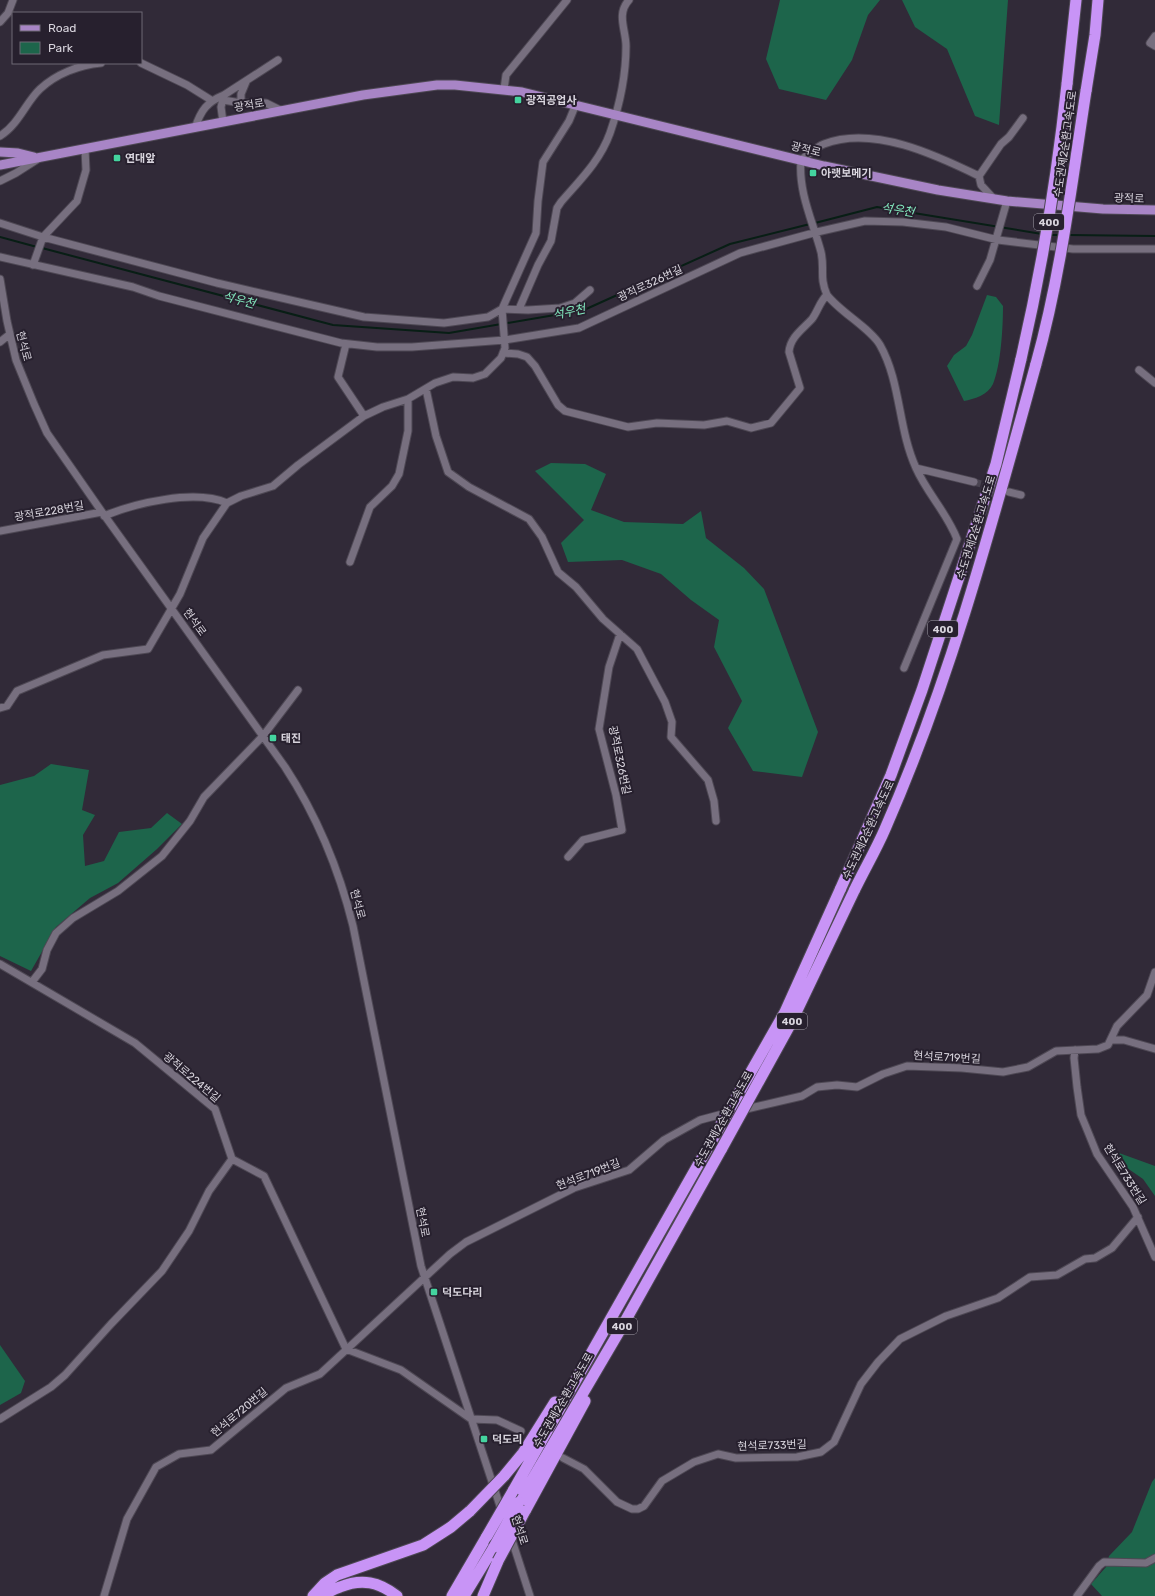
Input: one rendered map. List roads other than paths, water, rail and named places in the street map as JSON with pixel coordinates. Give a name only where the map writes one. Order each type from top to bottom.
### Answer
[{"type":"highway","name":"수도권제2순환고속도로","points":[[452,1596],[785,1012],[891,775],[928,675],[996,464],[1021,358],[1052,205],[1076,0]]},
{"type":"highway","name":"수도권제2순환고속도로","points":[[464,1596],[623,1325],[791,1023],[885,830],[915,756],[940,687],[994,515],[1036,364],[1068,215],[1095,35],[1098,0]]},
{"type":"highway","points":[[313,1596],[325,1583],[337,1575],[423,1545],[451,1528],[470,1512],[504,1476],[523,1453],[653,1243]]},
{"type":"highway","points":[[483,1596],[498,1562],[581,1411],[623,1325]]},
{"type":"highway","points":[[324,1596],[346,1584],[362,1581],[376,1583],[397,1596]]},
{"type":"main road","name":"광적로","points":[[0,165],[283,112],[363,95],[436,85],[455,85],[504,89],[578,104],[801,160],[901,183],[1007,201],[1103,209],[1155,210]]},
{"type":"main road","points":[[0,152],[18,153],[39,158]]},
{"type":"street","points":[[0,22],[8,13],[13,0]]},
{"type":"street","points":[[504,89],[506,75],[567,0]]},
{"type":"street","points":[[519,309],[538,265],[552,241],[557,208],[592,167],[603,151],[614,113],[623,72],[626,46],[622,17],[627,1]]},
{"type":"street","points":[[1152,45],[1155,36]]},
{"type":"street","points":[[224,122],[221,107],[224,98],[278,60]]},
{"type":"street","points":[[142,63],[187,85],[211,100],[224,98],[241,103],[266,103],[283,112]]},
{"type":"street","points":[[0,136],[22,114],[39,89],[76,67],[95,64]]},
{"type":"street","points":[[241,103],[241,94],[246,82]]},
{"type":"street","points":[[195,128],[199,116],[211,100]]},
{"type":"street","points":[[171,608],[180,594],[203,538],[227,503],[241,496],[273,486],[298,465],[364,416],[383,407],[408,399],[414,394],[435,383],[453,377],[473,378],[485,374],[501,358],[505,340],[502,312],[536,233],[543,162],[569,122],[578,104]]},
{"type":"street","points":[[994,199],[981,185],[980,176],[1001,144],[1009,137],[1023,118]]},
{"type":"street","points":[[904,668],[957,539],[951,524],[916,468],[901,417],[894,385],[879,344],[835,305],[827,295],[822,280],[823,262],[807,208],[800,172],[801,160],[822,144],[841,139],[870,138],[910,147],[980,176]]},
{"type":"street","points":[[33,265],[43,237],[77,201],[86,170],[85,149]]},
{"type":"street","points":[[0,181],[16,174],[39,158]]},
{"type":"street","points":[[977,286],[990,260],[1007,201]]},
{"type":"street","name":"광적로326번길","points":[[0,257],[133,287],[159,296],[346,344],[377,347],[412,347],[505,340],[579,328],[740,253],[815,232],[865,221],[902,222],[946,227],[996,240],[1073,249],[1155,249]]},
{"type":"street","points":[[0,223],[43,237],[217,283],[364,317],[444,323],[488,317],[502,312],[519,309],[541,310],[560,308],[576,303],[590,290]]},
{"type":"street","name":"현석로","points":[[0,279],[16,360],[41,421],[55,445],[103,514],[262,736],[308,803],[325,840],[344,892],[424,1279],[530,1596]]},
{"type":"street","points":[[503,353],[518,354],[527,357],[535,366],[555,400],[565,411],[628,427],[656,423],[704,425],[727,421],[751,428],[771,423],[800,388],[788,352],[789,345],[811,319],[827,295]]},
{"type":"street","points":[[0,342],[10,334]]},
{"type":"street","points":[[346,344],[338,377],[364,416]]},
{"type":"street","points":[[1138,370],[1155,383]]},
{"type":"street","points":[[426,389],[442,459],[448,472],[469,487],[529,519],[542,537],[558,572],[576,587],[603,619],[637,648],[665,702],[672,722],[671,737],[708,780],[714,801],[716,821]]},
{"type":"street","points":[[350,562],[370,507],[392,486],[399,474],[408,431],[408,399]]},
{"type":"street","points":[[916,468],[974,482]]},
{"type":"street","points":[[1009,492],[1021,495]]},
{"type":"street","points":[[103,514],[130,506],[184,496],[206,497],[227,503]]},
{"type":"street","name":"광적로228번길","points":[[0,531],[103,514]]},
{"type":"street","name":"현석로","points":[[0,708],[7,706],[17,691],[103,655],[148,649],[171,608]]},
{"type":"street","name":"광적로326번길","points":[[568,857],[583,840],[622,830],[616,795],[600,729],[609,667],[620,634]]},
{"type":"street","points":[[32,982],[42,969],[47,950],[56,933],[73,918],[118,891],[162,856],[190,821],[204,797],[262,736],[298,690]]},
{"type":"street","name":"광적로224번길","points":[[0,964],[135,1043],[215,1109],[232,1159]]},
{"type":"street","points":[[1155,972],[1146,995],[1116,1026],[1111,1040],[1124,1040],[1155,1048]]},
{"type":"street","name":"현석로719번길","points":[[424,1279],[450,1254],[466,1242],[574,1188],[630,1170],[664,1140],[700,1120],[713,1115],[744,1110],[802,1096],[817,1087],[837,1085],[857,1087],[883,1074],[907,1066],[962,1068],[1003,1072],[1028,1067],[1056,1051],[1098,1049],[1108,1045],[1111,1040]]},
{"type":"street","name":"현석로733번길","points":[[1075,1050],[1074,1058],[1077,1087],[1082,1115],[1086,1127],[1097,1154],[1138,1217],[1155,1257]]},
{"type":"street","points":[[0,1419],[51,1387],[66,1375],[111,1324],[162,1272],[189,1231],[209,1191],[232,1159],[264,1176],[346,1349],[401,1370],[472,1419],[497,1420],[521,1431]]},
{"type":"street","name":"현석로733번길","points":[[563,1458],[584,1469],[617,1502],[632,1509],[638,1509],[644,1506],[662,1481],[694,1462],[718,1454],[736,1458],[797,1457],[821,1452],[834,1442],[861,1384],[878,1362],[900,1339],[946,1316],[998,1298],[1030,1277],[1057,1275],[1085,1259],[1095,1258],[1112,1248],[1138,1217]]},
{"type":"street","name":"현석로720번길","points":[[104,1596],[126,1519],[156,1467],[179,1454],[211,1450],[286,1388],[320,1374],[424,1279]]},
{"type":"street","points":[[1077,1596],[1099,1566],[1104,1562],[1146,1563],[1155,1558]]},
{"type":"waterway","name":"석우천","points":[[815,223],[877,207],[1042,234]]},
{"type":"waterway","name":"석우천","points":[[42,248],[333,325],[449,333],[584,310],[730,244],[810,224]]},
{"type":"waterway","name":"석우천","points":[[1050,235],[1060,235]]},
{"type":"waterway","name":"석우천","points":[[1068,235],[1155,236]]},
{"type":"waterway","name":"석우천","points":[[0,237],[37,247]]},
{"type":"tunnel","points":[[974,482],[1004,490]]},
{"type":"place","name":"광적공업사","points":[[518,100]]},
{"type":"place","name":"연대앞","points":[[117,158]]},
{"type":"place","name":"아랫보메기","points":[[813,173]]},
{"type":"place","name":"태진","points":[[273,738]]},
{"type":"place","name":"덕도다리","points":[[434,1292]]},
{"type":"place","name":"덕도리","points":[[484,1439]]}]
